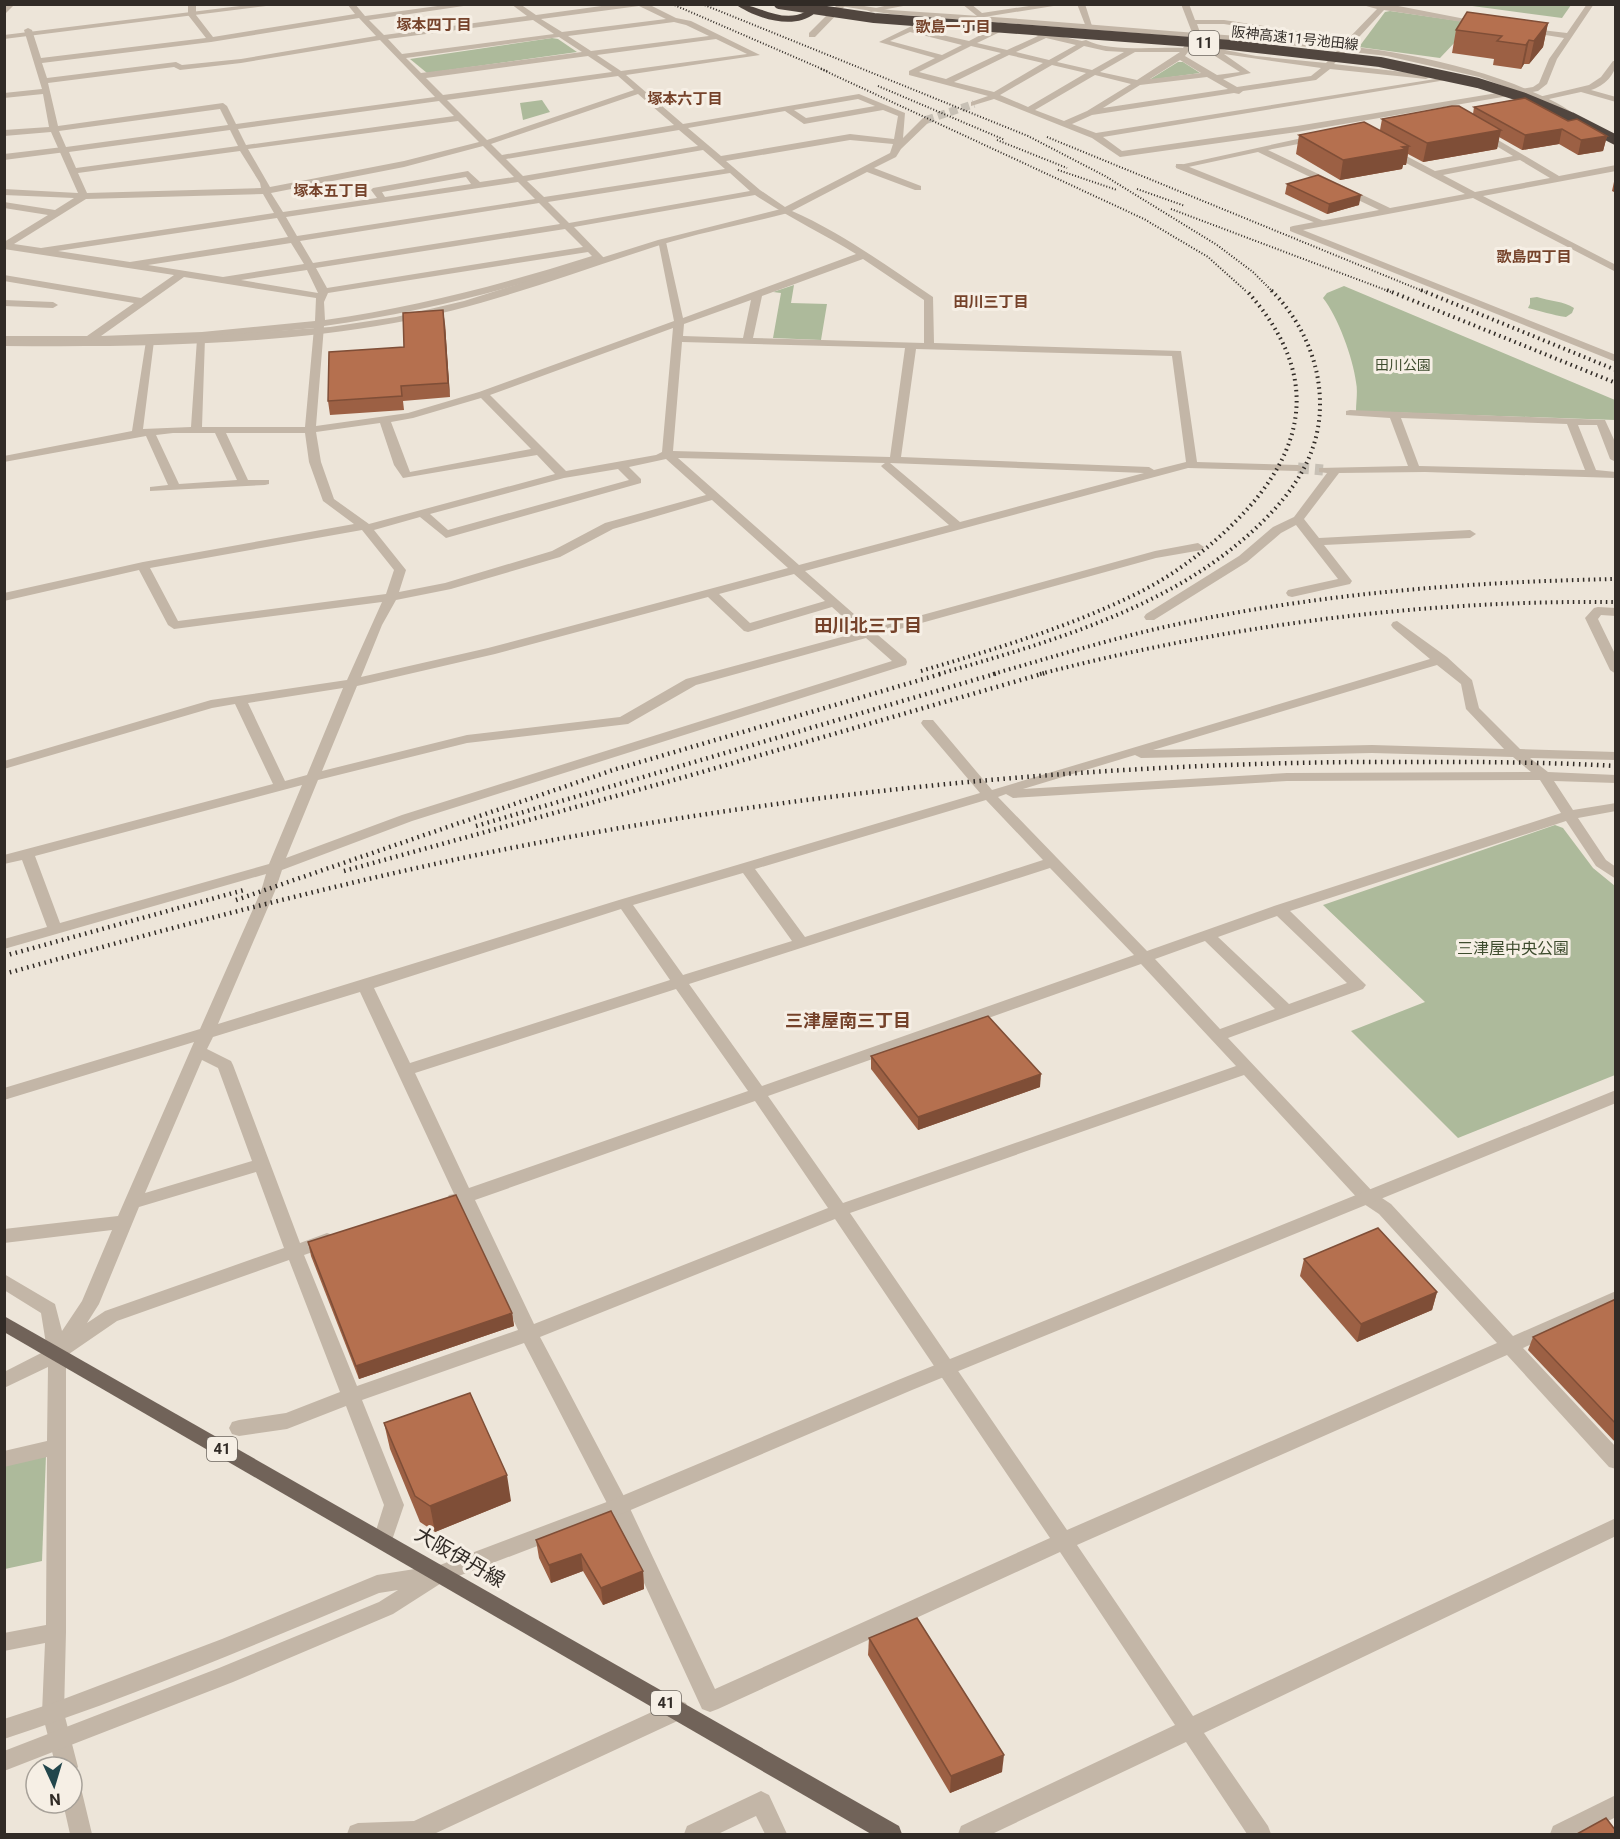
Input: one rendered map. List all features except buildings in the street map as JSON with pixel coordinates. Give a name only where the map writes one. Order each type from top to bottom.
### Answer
[{"type":"highway","points":[[739,4],[778,18],[795,19],[810,13],[807,8],[794,4]]},
{"type":"highway","name":"阪神高速11号池田線","points":[[779,4],[878,17],[1296,50],[1385,61],[1437,71],[1506,90],[1569,115],[1616,141]]},
{"type":"highway","name":"阪神高速11号池田線","points":[[808,4],[872,12],[1281,44],[1392,58],[1453,70],[1518,88],[1571,108],[1616,131]]},
{"type":"main road","name":"大阪伊丹線","points":[[4,1323],[891,1834]]},
{"type":"street","points":[[4,13],[12,4]]},
{"type":"street","points":[[4,35],[246,4]]},
{"type":"street","points":[[192,10],[279,4]]},
{"type":"street","points":[[350,4],[421,76],[458,118],[486,143],[565,226],[600,259]]},
{"type":"street","points":[[39,61],[474,4]]},
{"type":"street","points":[[514,4],[620,74],[757,192],[785,211],[810,222],[864,255],[930,299],[929,345]]},
{"type":"street","points":[[4,96],[45,86],[176,64],[180,68],[241,61],[383,37],[639,4],[675,20],[688,23],[756,55],[4,157]]},
{"type":"street","points":[[831,4],[871,10],[1348,45]]},
{"type":"street","points":[[871,10],[911,4]]},
{"type":"street","points":[[965,4],[980,17],[1063,4]]},
{"type":"street","points":[[1081,4],[1090,27]]},
{"type":"street","points":[[1185,4],[1197,35]]},
{"type":"street","points":[[1362,4],[1490,24]]},
{"type":"street","points":[[1004,20],[997,30],[912,73],[995,94],[998,98],[1095,136],[1120,154],[1297,129],[1527,91],[1543,84],[1552,59],[1591,4]]},
{"type":"street","points":[[812,35],[834,10],[841,6]]},
{"type":"street","points":[[1090,113],[1313,78],[1327,67],[1383,6]]},
{"type":"street","points":[[192,10],[211,40]]},
{"type":"street","points":[[940,15],[883,42],[941,57]]},
{"type":"street","points":[[402,56],[675,20]]},
{"type":"street","points":[[1192,22],[1224,22],[1348,45],[1498,79],[1543,98],[1616,141]]},
{"type":"street","points":[[922,24],[1046,34],[1106,49],[1212,50],[1327,67],[1448,79],[1527,91]]},
{"type":"street","points":[[1512,27],[1568,36]]},
{"type":"street","points":[[974,104],[1082,44],[1105,28]]},
{"type":"street","points":[[910,30],[1138,83],[1246,73],[1212,50]]},
{"type":"street","points":[[28,32],[39,61],[54,129],[84,196]]},
{"type":"street","points":[[947,82],[1046,34]]},
{"type":"street","points":[[1064,124],[1090,113],[1138,83],[1184,51],[1197,35]]},
{"type":"street","points":[[421,76],[717,37]]},
{"type":"street","points":[[1029,110],[1134,49]]},
{"type":"street","points":[[1184,51],[1212,76],[1246,97]]},
{"type":"street","points":[[1515,103],[1583,90],[1605,79],[1616,63]]},
{"type":"street","points":[[1095,136],[1448,79]]},
{"type":"street","points":[[1583,90],[1616,100]]},
{"type":"street","points":[[4,192],[84,196],[266,191],[404,164],[486,143],[639,91]]},
{"type":"street","points":[[4,341],[150,343],[201,340],[417,316],[467,303],[600,259],[785,211],[893,154],[897,145],[902,115],[859,96],[499,158]]},
{"type":"street","points":[[1255,103],[1274,115]]},
{"type":"street","points":[[4,133],[54,129],[223,106],[243,147],[265,183],[266,191],[293,239],[312,266],[322,293],[310,430],[315,462],[328,501],[365,527],[400,570],[391,597],[376,625],[274,867],[268,891],[90,1305],[57,1353]]},
{"type":"street","points":[[787,109],[804,121],[884,107]]},
{"type":"street","points":[[73,171],[458,118]]},
{"type":"street","points":[[897,145],[926,120]]},
{"type":"street","points":[[1283,120],[1313,139]]},
{"type":"street","points":[[1472,128],[1558,178]]},
{"type":"street","points":[[720,159],[850,136],[897,145]]},
{"type":"street","points":[[1323,137],[1179,166],[1324,223]]},
{"type":"street","points":[[1377,144],[1614,267]]},
{"type":"street","points":[[45,250],[521,179],[706,147]]},
{"type":"street","points":[[1258,149],[1389,211]]},
{"type":"street","points":[[1433,174],[1522,157]]},
{"type":"street","points":[[1616,168],[1293,229],[1616,359]]},
{"type":"street","points":[[867,169],[918,188]]},
{"type":"street","points":[[132,266],[732,170]]},
{"type":"street","points":[[218,280],[565,226],[757,192]]},
{"type":"street","points":[[5,245],[84,196]]},
{"type":"street","points":[[4,204],[56,213]]},
{"type":"street","points":[[661,242],[679,322],[670,457]]},
{"type":"street","points":[[5,245],[218,280],[322,293],[589,249]]},
{"type":"street","points":[[4,459],[143,432],[310,430],[409,416],[483,394],[864,255]]},
{"type":"street","points":[[86,342],[182,274]]},
{"type":"street","points":[[4,278],[144,302]]},
{"type":"street","points":[[747,340],[757,295]]},
{"type":"street","points":[[4,303],[53,305]]},
{"type":"street","points":[[86,342],[319,328]]},
{"type":"street","points":[[679,339],[1177,353],[1192,465]]},
{"type":"street","points":[[196,430],[201,340]]},
{"type":"street","points":[[150,343],[143,432],[175,488]]},
{"type":"street","points":[[891,463],[911,345]]},
{"type":"street","points":[[483,394],[563,475]]},
{"type":"street","points":[[1350,412],[1600,422],[1616,459]]},
{"type":"street","points":[[1394,415],[1415,469]]},
{"type":"street","points":[[385,421],[400,465],[407,476],[539,451]]},
{"type":"street","points":[[1571,421],[1592,474]]},
{"type":"street","points":[[219,430],[244,483]]},
{"type":"street","points":[[4,944],[274,867],[407,818],[901,662],[798,568],[670,457]]},
{"type":"street","points":[[423,513],[446,534],[549,492],[563,475],[670,457],[1167,470]]},
{"type":"street","points":[[891,463],[1146,475]]},
{"type":"street","points":[[891,463],[957,526]]},
{"type":"street","points":[[4,597],[143,566],[365,527],[423,513],[549,492],[637,481],[621,465]]},
{"type":"street","points":[[4,765],[195,708],[353,683],[490,651],[1167,470],[1192,465],[1298,468]]},
{"type":"street","points":[[1150,617],[1243,559],[1277,530],[1298,519],[1329,470],[1415,469],[1616,476]]},
{"type":"street","points":[[154,489],[265,482]]},
{"type":"street","points":[[143,566],[174,625],[391,597],[447,586],[545,557],[609,526],[652,512],[716,496]]},
{"type":"street","points":[[1292,593],[1346,581],[1298,519]]},
{"type":"street","points":[[1315,542],[1470,534]]},
{"type":"street","points":[[4,860],[311,778],[466,740],[623,721],[691,682],[1155,555],[1198,547]]},
{"type":"street","points":[[710,591],[748,628],[835,602]]},
{"type":"street","points":[[1616,612],[1598,611],[1591,618],[1616,670]]},
{"type":"street","points":[[1398,625],[1467,683],[1473,710],[1515,752],[1544,776],[1601,863],[1616,875]]},
{"type":"street","points":[[4,1094],[365,985],[624,903],[1417,665],[1442,660]]},
{"type":"street","points":[[241,702],[281,786]]},
{"type":"street","points":[[928,723],[989,795],[1144,957],[1367,1197],[1385,1209],[1616,1461]]},
{"type":"street","points":[[1120,754],[1371,749],[1616,756]]},
{"type":"street","points":[[989,795],[1287,777],[1544,776],[1616,779]]},
{"type":"street","points":[[442,1204],[1279,909],[1569,816],[1616,807]]},
{"type":"street","points":[[27,854],[55,929]]},
{"type":"street","points":[[406,1070],[680,984],[1053,862]]},
{"type":"street","points":[[746,867],[802,944]]},
{"type":"street","points":[[624,903],[947,1368],[1260,1834]]},
{"type":"street","points":[[1217,1036],[1358,985],[1279,909]]},
{"type":"street","points":[[1207,934],[1287,1011]]},
{"type":"street","points":[[365,985],[529,1334],[619,1506],[710,1702],[1064,1541],[1616,1298]]},
{"type":"street","points":[[198,1051],[225,1065],[294,1251],[394,1505],[383,1540]]},
{"type":"street","points":[[238,1428],[287,1421],[351,1396],[529,1334],[838,1211],[1246,1068]]},
{"type":"street","points":[[4,1761],[226,1675],[386,1608],[441,1574],[619,1506],[947,1368],[1615,1097]]},
{"type":"street","points":[[132,1203],[262,1164]]},
{"type":"street","points":[[4,1236],[124,1222]]},
{"type":"street","points":[[4,1382],[57,1353],[111,1316],[340,1236]]},
{"type":"street","points":[[4,1281],[49,1309],[57,1353],[56,1632],[53,1713],[65,1755]]},
{"type":"street","points":[[4,1367],[27,1371]]},
{"type":"street","points":[[4,1459],[56,1447]]},
{"type":"street","points":[[969,1834],[1190,1731],[1616,1526]]},
{"type":"street","points":[[4,1729],[53,1713],[229,1646],[377,1584],[441,1574]]},
{"type":"street","points":[[4,1642],[56,1632]]},
{"type":"street","points":[[358,1834],[416,1833],[678,1710]]},
{"type":"street","points":[[695,1834],[761,1802],[776,1834]]},
{"type":"street","points":[[1562,1834],[1616,1805]]},
{"type":"street","points":[[77,1815],[81,1834]]},
{"type":"green space","points":[[1465,5],[1571,5],[1562,18]]},
{"type":"green space","points":[[1385,12],[1473,23],[1440,58],[1359,47]]},
{"type":"green space","points":[[558,39],[577,52],[427,73],[410,59]]},
{"type":"green space","points":[[1178,62],[1183,62],[1200,73],[1149,80]]},
{"type":"green space","points":[[542,100],[550,112],[523,120],[520,103]]},
{"type":"green space","points":[[794,285],[791,303],[827,304],[821,340],[773,338],[781,293],[773,292]]},
{"type":"green space","name":"田川公園","points":[[1344,286],[1615,400],[1615,420],[1356,411],[1357,385],[1352,361],[1339,327],[1323,298],[1327,293]]},
{"type":"green space","points":[[1537,297],[1561,302],[1574,308],[1572,313],[1566,317],[1528,308],[1530,298]]},
{"type":"green space","name":"三津屋中央公園","points":[[1555,825],[1563,828],[1593,868],[1615,886],[1615,1075],[1458,1138],[1351,1031],[1425,1002],[1323,905]]},
{"type":"green space","points":[[46,1455],[42,1561],[5,1569],[4,1464]]},
{"type":"tunnel","points":[[926,120],[974,104]]},
{"type":"tunnel","points":[[1298,468],[1323,470]]},
{"type":"railway","points":[[672,4],[829,72]]},
{"type":"railway","points":[[702,4],[1028,136],[1105,176],[1217,245],[1253,272],[1271,290]]},
{"type":"railway","points":[[821,69],[1144,219],[1208,257],[1247,292]]},
{"type":"railway","points":[[878,86],[1005,140]]},
{"type":"railway","points":[[1047,137],[1425,292]]},
{"type":"railway","points":[[997,140],[1067,168]]},
{"type":"railway","points":[[1058,170],[1117,190]]},
{"type":"railway","points":[[1137,189],[1185,206]]},
{"type":"railway","points":[[1171,209],[1391,292]]},
{"type":"railway","points":[[921,671],[1059,627],[1140,592],[1202,552],[1235,522],[1260,494],[1279,466],[1291,437],[1296,409],[1295,380],[1286,350],[1270,320],[1246,290]]},
{"type":"railway","points":[[939,674],[1073,632],[1159,595],[1199,572],[1237,545],[1271,513],[1291,489],[1312,450],[1320,404],[1317,373],[1307,343],[1292,315],[1271,290]]},
{"type":"railway","points":[[1387,290],[1616,383]]},
{"type":"railway","points":[[1421,290],[1616,370]]},
{"type":"railway","points":[[993,674],[1139,633],[1273,606],[1444,587],[1616,579]]},
{"type":"railway","points":[[1040,674],[1182,642],[1325,619],[1470,606],[1616,602]]},
{"type":"railway","points":[[236,900],[613,770],[944,673]]},
{"type":"railway","points":[[476,826],[998,673]]},
{"type":"railway","points":[[344,871],[681,778],[1045,673]]},
{"type":"railway","points":[[4,974],[254,907],[443,862],[611,830],[821,798],[1033,776],[1246,764],[1452,762],[1616,766]]},
{"type":"railway","points":[[4,956],[244,890]]},
{"type":"district","name":"塚本四丁目","points":[[434,25]]},
{"type":"district","name":"歌島一丁目","points":[[953,27]]},
{"type":"district","name":"塚本六丁目","points":[[685,99]]},
{"type":"district","name":"塚本五丁目","points":[[331,191]]},
{"type":"district","name":"歌島四丁目","points":[[1534,257]]},
{"type":"district","name":"田川三丁目","points":[[991,302]]},
{"type":"district","name":"田川北三丁目","points":[[868,625]]},
{"type":"district","name":"三津屋南三丁目","points":[[848,1020]]}]
